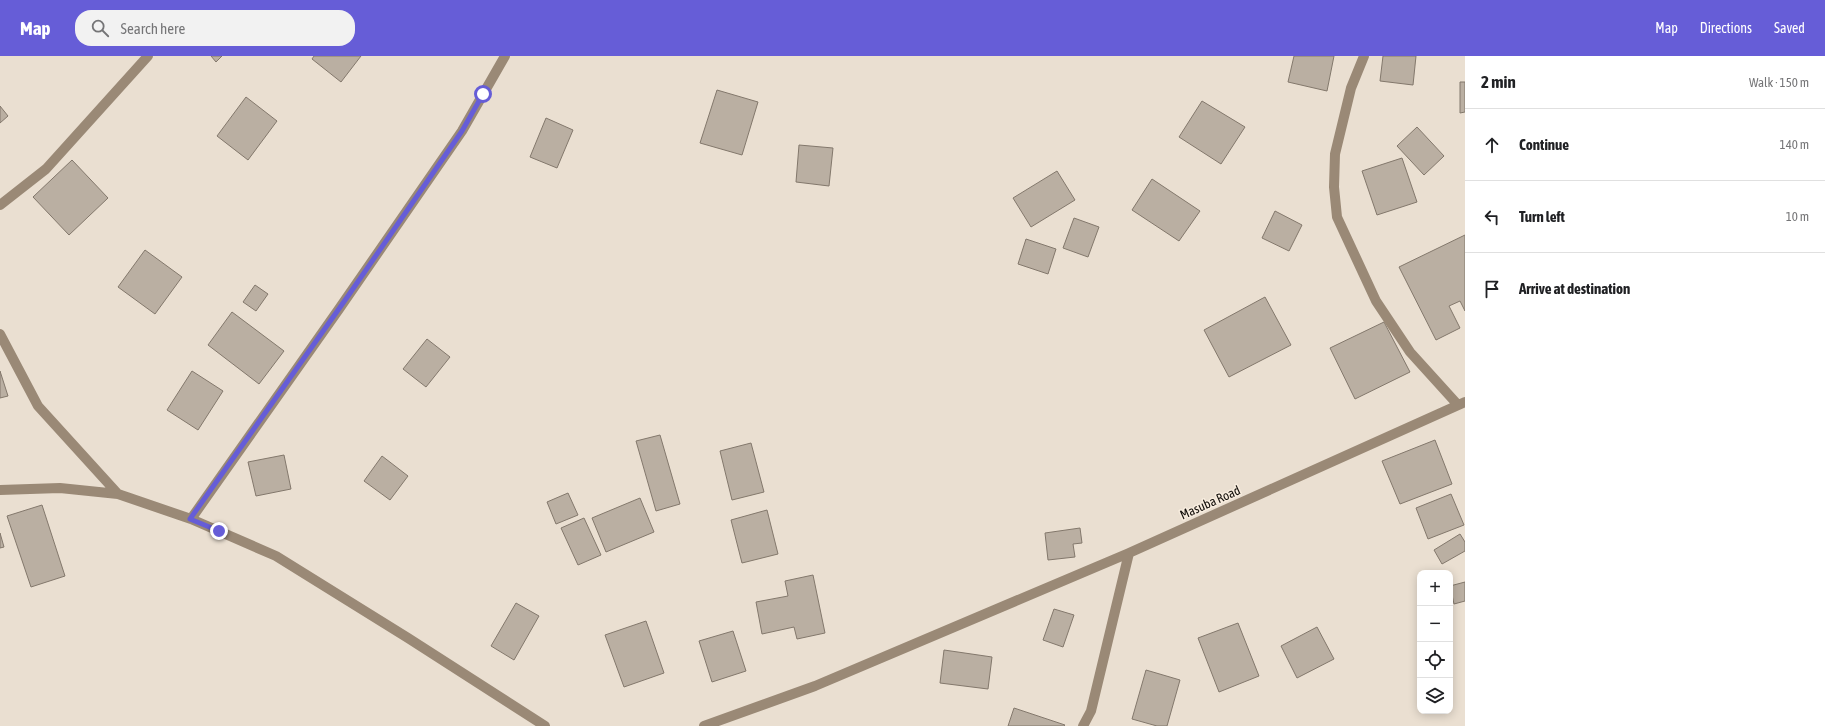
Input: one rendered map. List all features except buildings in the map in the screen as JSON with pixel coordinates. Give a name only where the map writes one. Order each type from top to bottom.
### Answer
[{"type":"street","points":[[0,205],[46,169],[148,56]]},
{"type":"street","points":[[190,519],[339,309],[462,131],[505,56]]},
{"type":"street","points":[[1364,56],[1351,88],[1335,154],[1334,188],[1337,217],[1376,301],[1410,352],[1461,403]]},
{"type":"street","points":[[0,334],[38,406],[118,494]]},
{"type":"street","name":"Masuba Road","points":[[704,726],[815,686],[1129,553],[1461,403]]},
{"type":"street","points":[[0,490],[60,488],[118,494],[190,519],[276,556],[408,638],[545,726]]},
{"type":"street","points":[[1083,726],[1091,711],[1129,553]]},
{"type":"route","points":[[219,531],[190,519],[348,296],[462,131],[483,94]]}]
